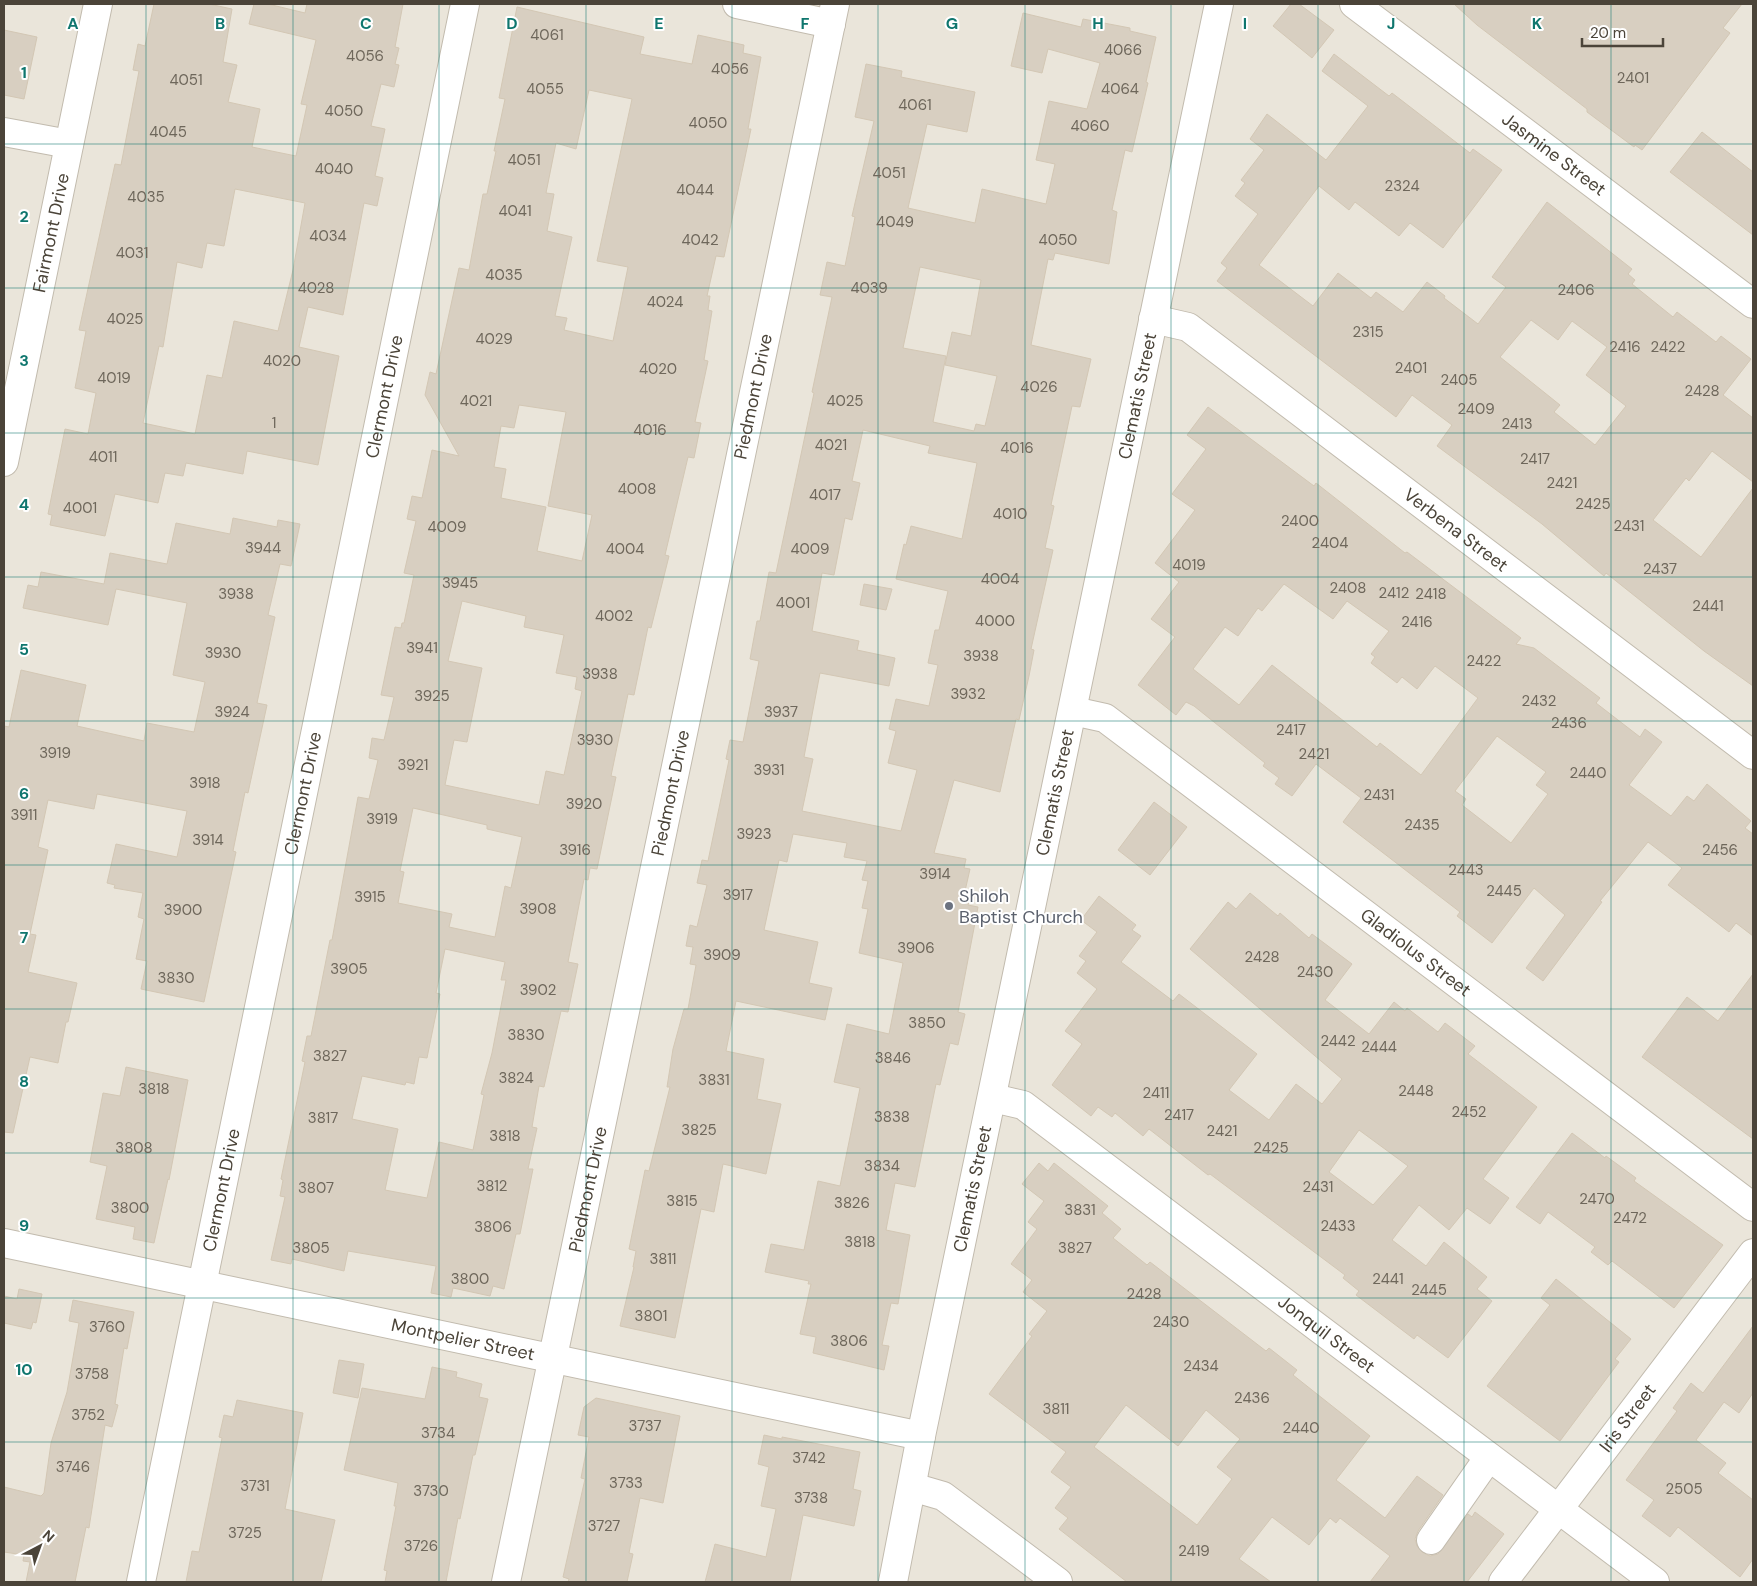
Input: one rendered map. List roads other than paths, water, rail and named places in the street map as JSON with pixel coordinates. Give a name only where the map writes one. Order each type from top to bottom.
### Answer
[{"type":"street","name":"Fairmont Drive","points":[[4,462],[98,4]]},
{"type":"street","name":"Clermont Drive","points":[[141,1582],[465,4]]},
{"type":"street","points":[[737,4],[833,14]]},
{"type":"street","name":"Clematis Street","points":[[893,1582],[921,1436],[1220,4]]},
{"type":"street","name":"Jasmine Street","points":[[1354,4],[1753,304]]},
{"type":"street","name":"Piedmont Drive","points":[[506,1582],[833,14]]},
{"type":"street","points":[[4,132],[69,144]]},
{"type":"street","name":"Verbena Street","points":[[1153,319],[1188,327],[1753,754]]},
{"type":"street","name":"Gladiolus Street","points":[[1073,710],[1105,718],[1753,1207]]},
{"type":"street","name":"Jonquil Street","points":[[993,1098],[1023,1105],[1654,1582]]},
{"type":"street","name":"Montpelier Street","points":[[4,1243],[921,1436]]},
{"type":"street","name":"Iris Street","points":[[1504,1582],[1753,1253]]},
{"type":"street","points":[[1431,1540],[1489,1457]]},
{"type":"street","points":[[912,1487],[943,1496],[1058,1582]]},
{"type":"place","name":"Shiloh Baptist Church","points":[[949,906]]}]
